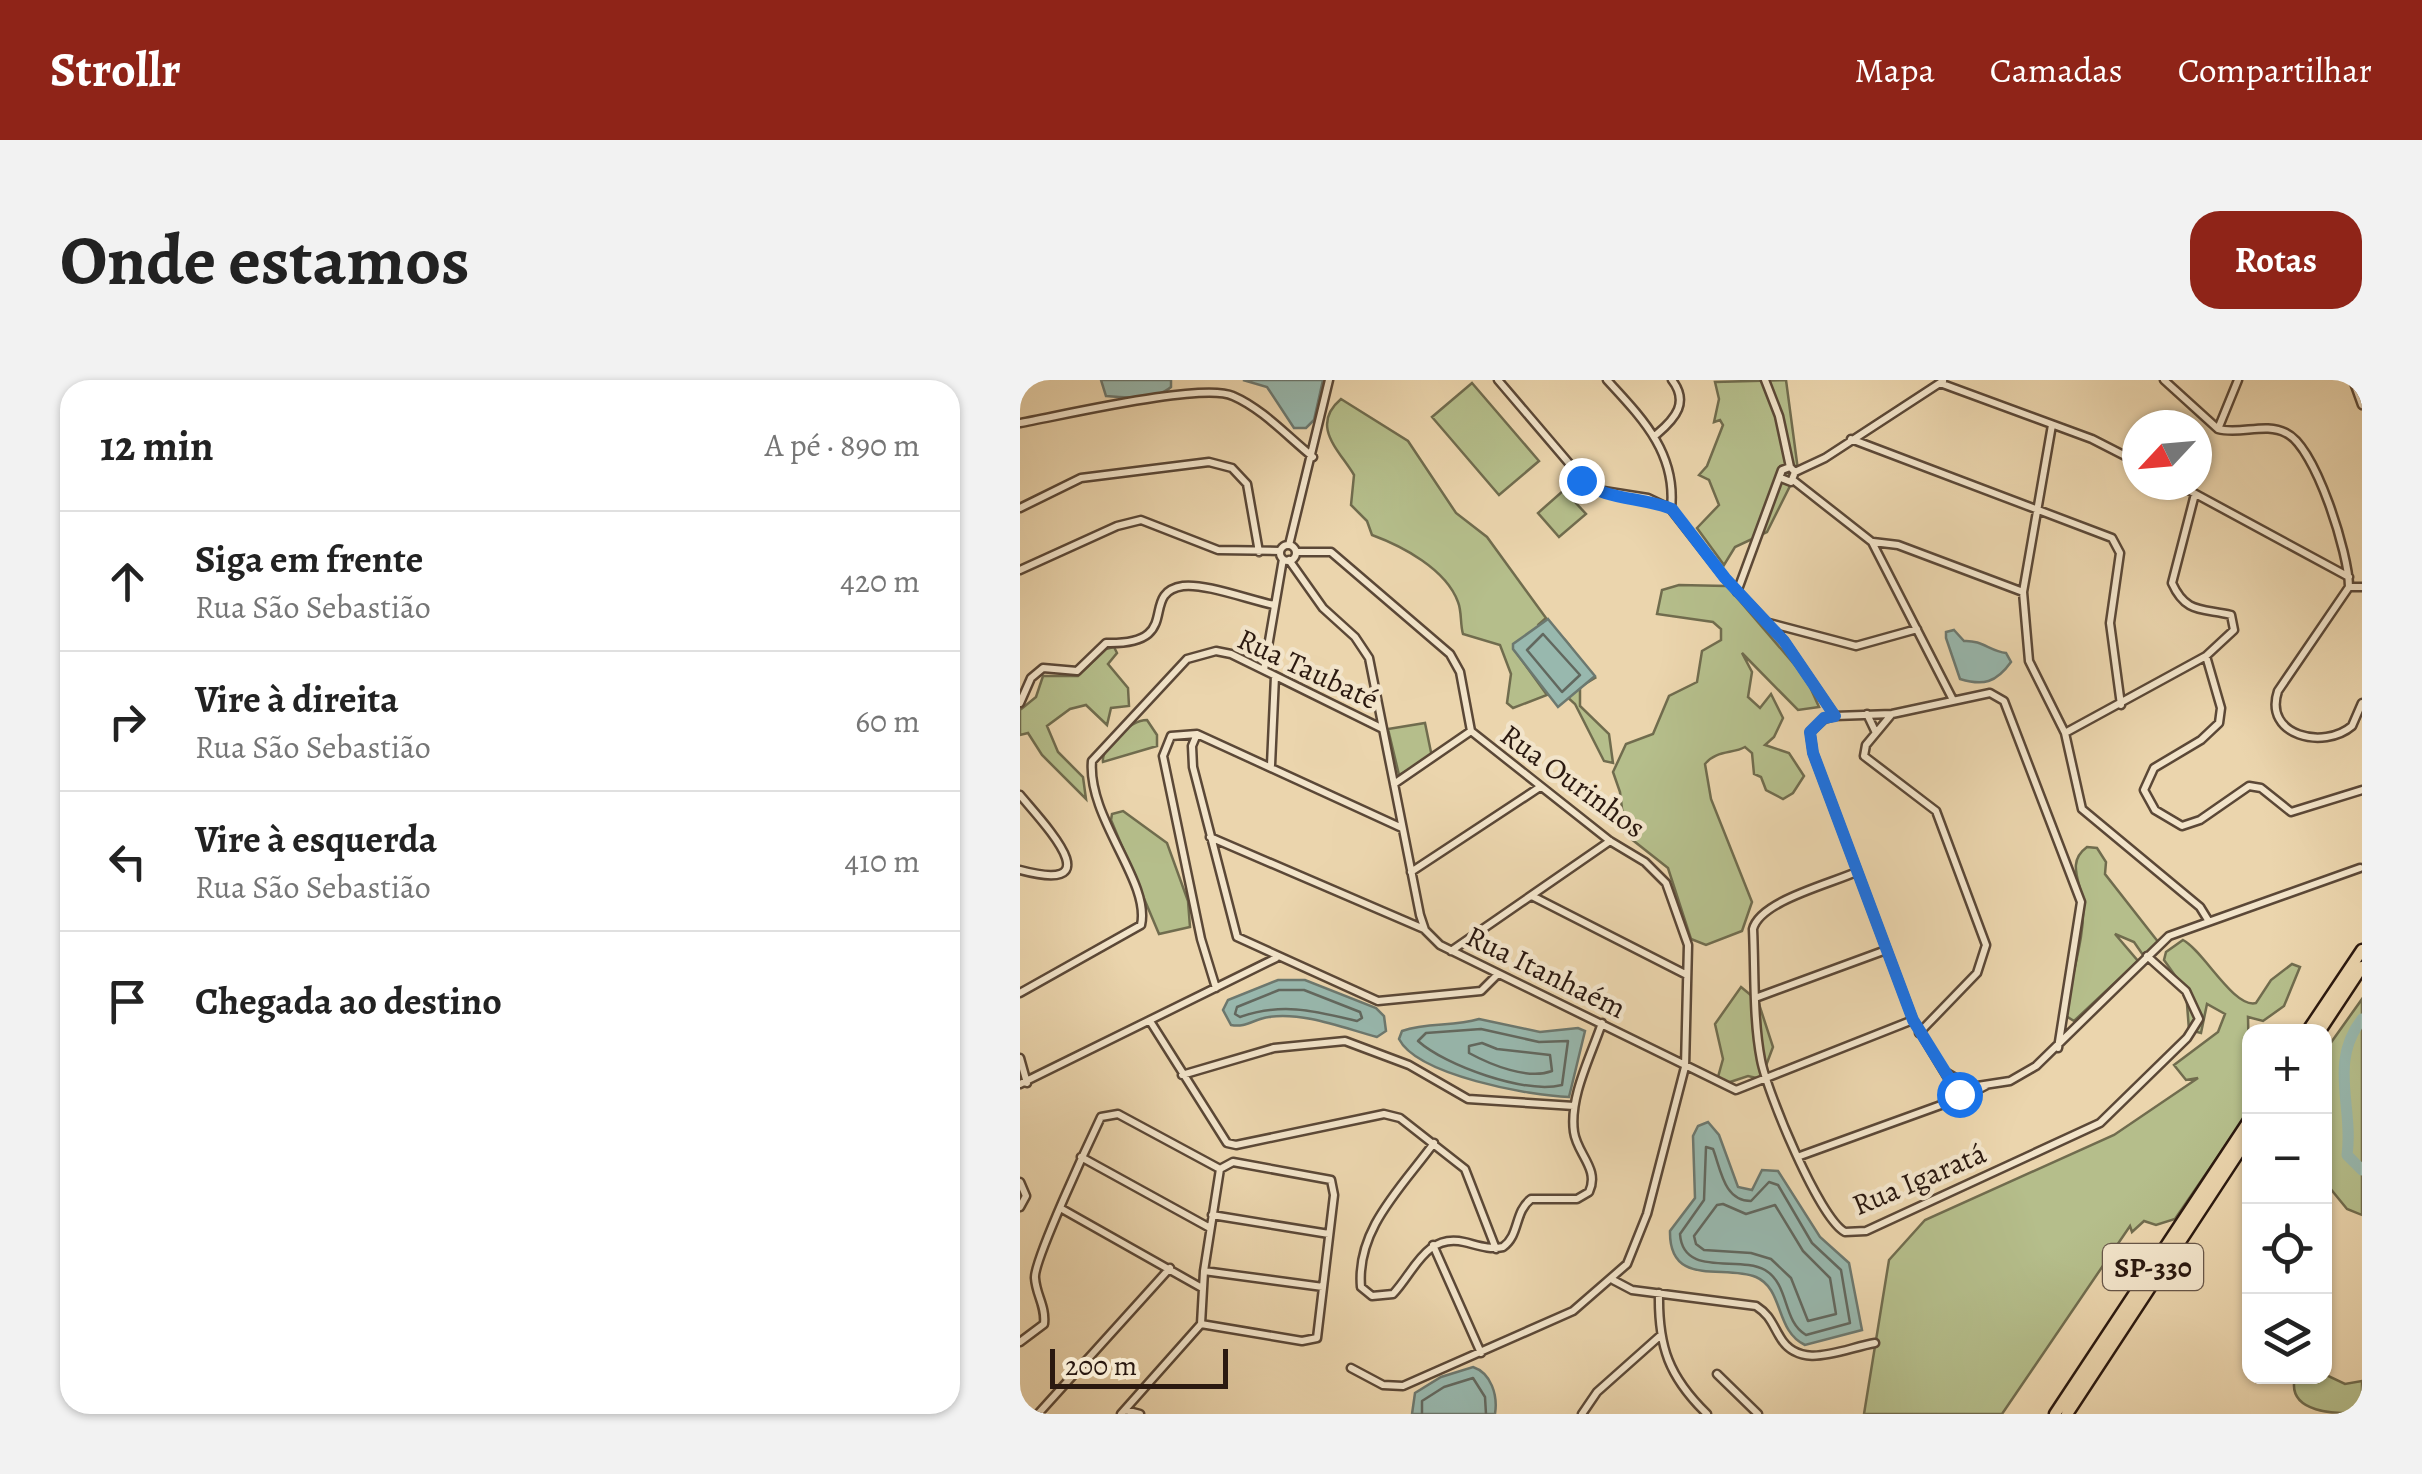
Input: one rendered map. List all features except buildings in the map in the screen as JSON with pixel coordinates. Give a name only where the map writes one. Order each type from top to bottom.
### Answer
[{"type":"highway","points":[[2313,1024],[2362,950]]},
{"type":"highway","points":[[2325,1024],[2362,967]]},
{"type":"highway","name":"SP-330","points":[[2055,1414],[2242,1131]]},
{"type":"highway","name":"SP-330","points":[[2067,1414],[2242,1147]]},
{"type":"highway","points":[[2232,1161],[2242,1154]]},
{"type":"street","points":[[1264,670],[1284,557],[1292,548],[1329,380]]},
{"type":"street","points":[[1498,380],[1591,489],[1648,498],[1672,509],[1816,683],[1835,716]]},
{"type":"street","points":[[1607,380],[1657,434],[1671,487],[1672,509]]},
{"type":"street","points":[[1657,434],[1680,408],[1680,392],[1672,380]]},
{"type":"street","points":[[1764,380],[1779,416],[1793,473]]},
{"type":"street","points":[[2164,380],[2218,430],[2271,428],[2292,436],[2306,456],[2334,518],[2350,587],[2278,691],[2275,708],[2290,731],[2332,735],[2352,726],[2362,702]]},
{"type":"street","points":[[2218,430],[2238,380]]},
{"type":"street","points":[[2353,380],[2362,404]]},
{"type":"street","points":[[1782,478],[1942,381],[2122,455]]},
{"type":"street","points":[[1020,423],[1174,396],[1226,394],[1252,407],[1312,457]]},
{"type":"street","points":[[2052,424],[2023,592],[2029,661],[2066,733],[2082,809],[2200,908],[2208,920]]},
{"type":"street","points":[[1864,430],[1866,447]]},
{"type":"street","points":[[1850,439],[2099,531],[2117,545],[2120,562],[2110,623],[2121,705]]},
{"type":"street","points":[[1020,508],[1081,478],[1209,462],[1232,468],[1247,484],[1259,552]]},
{"type":"street","points":[[1737,592],[1782,470],[1793,473],[1872,542],[1954,700]]},
{"type":"street","points":[[2066,733],[2206,656],[2236,628],[2228,614],[2190,608],[2172,582],[2193,500]]},
{"type":"street","points":[[2206,500],[2349,577]]},
{"type":"street","points":[[1020,579],[1023,569],[1117,526],[1141,520],[1218,550],[1284,557]]},
{"type":"street","points":[[1872,542],[1898,545],[2023,592]]},
{"type":"street","points":[[1284,557],[1292,548]]},
{"type":"street","name":"Rua Ourinhos","points":[[1292,548],[1330,552],[1450,654],[1460,672],[1471,731],[1610,841],[1645,862],[1666,883],[1688,945],[1685,1067],[1636,1249],[1613,1280]]},
{"type":"street","name":"Rua Itanhaém","points":[[1284,557],[1323,608],[1363,647],[1372,666],[1425,930],[1450,952],[1736,1090],[1913,1020]]},
{"type":"street","points":[[1020,702],[1031,678],[1043,668],[1071,673],[1082,668],[1106,643],[1138,643],[1146,638],[1162,600],[1176,588],[1194,586],[1274,605]]},
{"type":"street","points":[[2350,587],[2362,587]]},
{"type":"street","points":[[1767,622],[1856,646],[1917,629]]},
{"type":"street","name":"Rua Taubaté","points":[[1020,992],[1142,925],[1140,900],[1090,786],[1092,761],[1187,659],[1216,651],[1264,670],[1384,730]]},
{"type":"street","points":[[2206,656],[2221,708],[2219,724],[2148,774],[2144,790],[2155,810],[2182,826],[2200,820],[2250,786],[2260,788],[2290,812],[2362,790]]},
{"type":"street","points":[[1271,764],[1275,676]]},
{"type":"street","points":[[1966,1096],[1946,1073],[1913,1020],[1809,739],[1814,725],[1835,716],[1892,714],[1990,694],[2004,700],[2080,893],[2080,912],[2058,1025],[2058,1048]]},
{"type":"street","points":[[1867,714],[1876,732]]},
{"type":"street","points":[[1892,714],[1876,732],[1864,756],[1936,811],[1986,945],[1978,973],[1920,1033]]},
{"type":"street","points":[[1394,784],[1471,731]]},
{"type":"street","points":[[1197,734],[1192,756],[1237,938],[1378,1001],[1481,991],[1498,974]]},
{"type":"street","points":[[1216,988],[1200,939],[1163,756],[1171,736],[1197,734],[1271,764],[1403,828]]},
{"type":"street","points":[[1411,872],[1540,787]]},
{"type":"street","points":[[1020,796],[1068,856],[1066,868],[1058,876],[1020,870]]},
{"type":"street","points":[[1209,837],[1425,930]]},
{"type":"street","points":[[1450,952],[1610,841]]},
{"type":"street","points":[[1800,1156],[2025,1074],[2058,1048],[2168,936],[2360,868]]},
{"type":"street","name":"Rua Igaratá","points":[[1856,872],[1771,906],[1756,919],[1766,1081],[1828,1219],[1844,1232],[1855,1234],[2100,1123],[2198,1026],[2198,1010],[2186,991],[2147,956]]},
{"type":"street","points":[[1532,896],[1688,976]]},
{"type":"street","points":[[1758,997],[1886,950]]},
{"type":"street","points":[[1020,1058],[1024,1083],[1277,958]]},
{"type":"street","points":[[1150,1021],[1225,1141],[1233,1145],[1384,1114],[1400,1118],[1434,1143],[1470,1178],[1496,1249]]},
{"type":"street","points":[[1434,1143],[1367,1236],[1361,1287],[1379,1298],[1393,1294],[1419,1257],[1433,1245],[1458,1240],[1496,1249],[1512,1238],[1521,1209],[1531,1199],[1577,1198],[1589,1192],[1592,1172],[1574,1131],[1574,1106],[1602,1023]]},
{"type":"street","points":[[2058,1025],[2075,1029]]},
{"type":"street","points":[[1182,1075],[1274,1048],[1345,1041],[1409,1065],[1468,1100],[1574,1106]]},
{"type":"street","points":[[1958,1086],[1987,1085]]},
{"type":"street","points":[[1951,1100],[1958,1086]]},
{"type":"street","points":[[1966,1096],[1971,1086]]},
{"type":"street","points":[[1020,1342],[1044,1324],[1046,1308],[1035,1276],[1101,1117],[1113,1112],[1218,1171]]},
{"type":"street","points":[[1082,1156],[1210,1228]]},
{"type":"street","points":[[1201,1324],[1312,1340],[1321,1326],[1334,1195],[1331,1180],[1233,1162],[1218,1171]]},
{"type":"street","points":[[1123,1412],[1201,1324],[1218,1171]]},
{"type":"street","points":[[1020,1182],[1026,1196],[1020,1207]]},
{"type":"street","points":[[1062,1209],[1203,1288]]},
{"type":"street","points":[[1212,1215],[1330,1234]]},
{"type":"street","points":[[1433,1245],[1481,1353]]},
{"type":"street","points":[[1038,1414],[1170,1268]]},
{"type":"street","points":[[1204,1271],[1323,1287]]},
{"type":"street","points":[[1351,1368],[1393,1387],[1573,1311],[1613,1280],[1632,1290],[1756,1306],[1766,1312],[1782,1341],[1798,1354],[1820,1356],[1875,1343]]},
{"type":"street","points":[[1659,1293],[1662,1334],[1674,1378],[1706,1414]]},
{"type":"street","points":[[1582,1414],[1597,1392],[1662,1334]]},
{"type":"street","points":[[1717,1374],[1758,1414]]},
{"type":"street","points":[[1123,1412],[1140,1414]]},
{"type":"green space","points":[[1786,380],[1798,470],[1767,532],[1735,547],[1724,565],[1697,528],[1719,505],[1709,480],[1699,475],[1707,466],[1723,425],[1720,420],[1714,422],[1719,399],[1715,382]]},
{"type":"green space","points":[[1472,383],[1539,461],[1499,495],[1432,417]]},
{"type":"green space","points":[[1341,399],[1408,441],[1456,513],[1487,537],[1546,618],[1539,624],[1562,637],[1595,678],[1580,687],[1580,706],[1609,734],[1613,763],[1604,761],[1575,704],[1513,648],[1547,695],[1513,708],[1507,703],[1511,674],[1500,645],[1463,634],[1458,602],[1444,579],[1409,552],[1372,535],[1367,521],[1351,505],[1354,475],[1327,429],[1332,409]]},
{"type":"green space","points":[[1564,490],[1586,514],[1559,537],[1538,513]]},
{"type":"green space","points":[[1679,585],[1727,586],[1806,678],[1819,707],[1798,710],[1742,653],[1752,672],[1748,697],[1760,708],[1771,694],[1783,718],[1774,737],[1765,745],[1789,753],[1804,776],[1793,793],[1783,799],[1766,790],[1761,777],[1754,774],[1752,753],[1745,747],[1714,756],[1705,764],[1711,799],[1752,902],[1742,931],[1706,945],[1691,939],[1668,868],[1625,834],[1620,792],[1613,772],[1626,744],[1653,734],[1669,696],[1697,682],[1702,651],[1721,640],[1721,629],[1713,622],[1657,614],[1662,590]]},
{"type":"green space","points":[[1114,647],[1117,653],[1108,664],[1128,688],[1129,706],[1111,708],[1107,725],[1086,705],[1070,709],[1047,726],[1058,752],[1083,777],[1086,799],[1042,755],[1028,733],[1020,735],[1020,710],[1036,697],[1043,676],[1078,676],[1106,649]]},
{"type":"green space","points":[[1147,720],[1157,735],[1157,746],[1103,762],[1118,735]]},
{"type":"green space","points":[[1425,723],[1432,757],[1399,775],[1388,729]]},
{"type":"green space","points":[[1123,811],[1167,843],[1188,901],[1190,927],[1159,934],[1111,820],[1112,814]]},
{"type":"green space","points":[[2087,847],[2097,848],[2106,862],[2105,874],[2159,943],[2143,955],[2134,942],[2115,934],[2138,961],[2074,1021],[2066,1016],[2083,919],[2076,867],[2080,853]]},
{"type":"green space","points":[[2183,940],[2247,1002],[2256,1003],[2271,980],[2292,964],[2300,967],[2284,1006],[2263,1021],[2248,1017],[2248,1024],[2242,1024],[2242,1122],[2175,1219],[2156,1225],[2144,1221],[2132,1232],[2130,1226],[2002,1414],[1864,1414],[1889,1260],[1925,1220],[2114,1135],[2198,1078],[2186,1080],[2174,1065],[2218,1032],[2225,1014],[2207,1004],[2201,1033],[2189,1030],[2186,991],[2164,960],[2166,952]]},
{"type":"green space","points":[[1741,987],[1758,1001],[1773,1047],[1761,1079],[1748,1076],[1727,1083],[1718,1077],[1723,1059],[1715,1024]]},
{"type":"green space","points":[[2362,999],[2362,1215],[2347,1209],[2332,1191],[2332,1041]]},
{"type":"green space","points":[[2332,1378],[2345,1384],[2362,1381],[2362,1413],[2316,1409],[2298,1398],[2294,1384],[2332,1384]]},
{"type":"water","points":[[1101,380],[1171,380],[1171,387],[1149,396],[1106,396]]},
{"type":"water","points":[[1243,380],[1323,380],[1314,420],[1306,428],[1294,428],[1267,387]]},
{"type":"water","points":[[1548,619],[1595,676],[1558,707],[1513,649],[1513,644]]},
{"type":"water","points":[[1954,630],[1964,641],[2006,653],[2011,662],[1988,681],[1960,679],[1946,638],[1946,632]]},
{"type":"water","points":[[1278,980],[1305,980],[1376,1008],[1384,1016],[1386,1031],[1377,1037],[1282,1016],[1231,1025],[1223,1010],[1228,1000]]},
{"type":"water","points":[[1479,1019],[1540,1032],[1578,1028],[1585,1031],[1569,1097],[1503,1088],[1450,1073],[1410,1052],[1399,1039],[1402,1031],[1412,1028]]},
{"type":"water","points":[[1708,1122],[1719,1135],[1738,1187],[1752,1190],[1762,1170],[1778,1171],[1820,1237],[1849,1263],[1862,1330],[1805,1345],[1789,1330],[1765,1283],[1743,1274],[1688,1267],[1679,1260],[1672,1249],[1670,1231],[1695,1198],[1693,1136],[1698,1126]]},
{"type":"water","points":[[1473,1367],[1492,1386],[1495,1414],[1412,1414],[1415,1393],[1441,1377]]},
{"type":"waterway","points":[[2362,1019],[2346,1052],[2344,1069],[2347,1155],[2362,1170]]},
{"type":"route","points":[[1581,480],[1597,492],[1648,498],[1672,509],[1725,578],[1784,641],[1816,683],[1835,716],[1814,725],[1809,739],[1813,753],[1913,1020],[1959,1094]]}]
